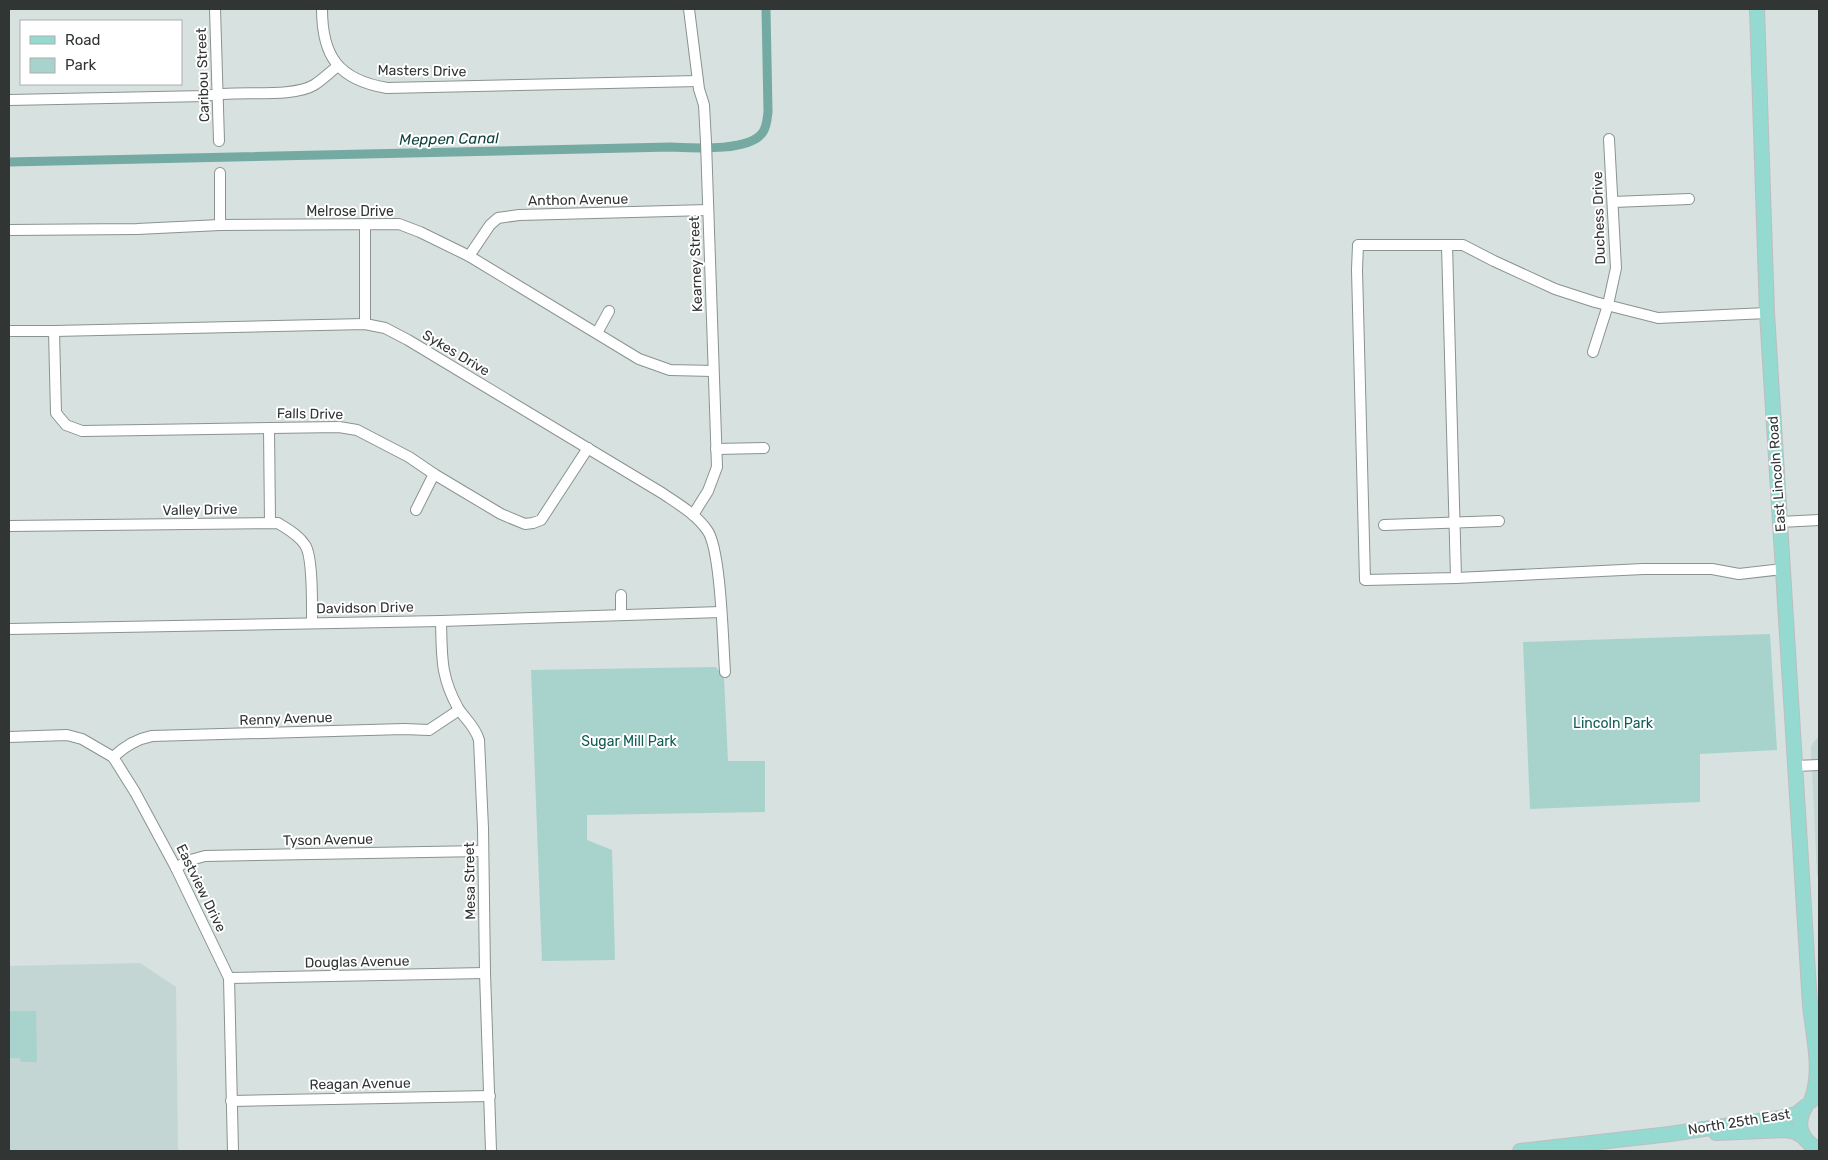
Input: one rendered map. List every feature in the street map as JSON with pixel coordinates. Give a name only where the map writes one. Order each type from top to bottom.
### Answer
[{"type":"main road","name":"East Lincoln Road","points":[[1756,9],[1767,313],[1810,1005],[1817,1071],[1812,1102],[1800,1121],[1800,1130],[1812,1146]]},
{"type":"main road","name":"East Lincoln Road","points":[[1806,938],[1815,972],[1819,1000]]},
{"type":"main road","name":"North 25th East","points":[[1520,1151],[1670,1134],[1784,1117],[1796,1114],[1812,1102]]},
{"type":"main road","name":"North 25th East","points":[[1670,1134],[1785,1130],[1795,1132],[1812,1146]]},
{"type":"street","name":"Caribou Street","points":[[215,9],[219,141]]},
{"type":"street","points":[[9,100],[206,96],[218,93],[229,94],[304,89],[313,86],[338,66],[326,44],[322,9]]},
{"type":"street","name":"Kearney Street","points":[[688,9],[698,80],[704,105],[717,467],[708,491],[693,515]]},
{"type":"street","name":"Masters Drive","points":[[338,66],[354,79],[387,88],[698,80]]},
{"type":"street","name":"Duchess Drive","points":[[1593,352],[1608,305],[1616,268],[1610,139]]},
{"type":"street","points":[[220,173],[220,225]]},
{"type":"street","points":[[1613,202],[1690,199]]},
{"type":"street","name":"Anthon Avenue","points":[[469,256],[490,225],[498,218],[519,215],[708,210]]},
{"type":"street","points":[[365,224],[365,324]]},
{"type":"street","name":"Melrose Drive","points":[[9,230],[137,229],[220,225],[399,224],[469,256],[639,359],[670,370],[713,371]]},
{"type":"street","points":[[1767,313],[1658,318],[1556,289],[1463,245],[1358,245],[1357,299],[1366,580],[1456,578],[1643,569],[1712,569],[1739,574],[1783,569]]},
{"type":"street","points":[[1447,245],[1456,578]]},
{"type":"street","points":[[597,334],[609,311]]},
{"type":"street","name":"Sykes Drive","points":[[9,331],[365,324],[385,328],[588,448],[662,493],[693,515],[708,531],[717,563],[725,672]]},
{"type":"street","name":"Falls Drive","points":[[54,331],[56,412],[66,425],[82,431],[339,427],[357,430],[410,457],[434,474],[501,514],[525,524],[541,520],[588,448]]},
{"type":"street","points":[[269,428],[270,522]]},
{"type":"street","points":[[716,449],[764,448]]},
{"type":"street","points":[[416,510],[434,474]]},
{"type":"street","points":[[1780,522],[1819,520]]},
{"type":"street","points":[[1384,525],[1499,522]]},
{"type":"street","name":"Valley Drive","points":[[9,526],[278,523],[293,533],[307,548],[312,593],[312,622]]},
{"type":"street","points":[[621,595],[621,615]]},
{"type":"street","name":"Davidson Drive","points":[[9,628],[442,621],[721,612]]},
{"type":"street","name":"Mesa Street","points":[[442,621],[442,665],[447,686],[460,710],[476,730],[479,740],[491,1151]]},
{"type":"street","name":"Renny Avenue","points":[[113,757],[126,746],[140,739],[152,736],[404,729],[429,730],[460,710]]},
{"type":"street","name":"Eastview Drive","points":[[9,737],[67,735],[82,739],[113,757],[135,792],[176,868],[229,978],[233,1151]]},
{"type":"street","points":[[1795,766],[1819,765]]},
{"type":"street","name":"Tyson Avenue","points":[[176,868],[187,861],[205,856],[483,851]]},
{"type":"street","name":"Douglas Avenue","points":[[229,978],[485,973]]},
{"type":"street","name":"Reagan Avenue","points":[[231,1101],[490,1096]]},
{"type":"shaded area","points":[[1819,737],[1819,878],[1817,875],[1811,747]]},
{"type":"shaded area","points":[[140,963],[176,987],[178,1151],[9,1151],[9,966]]},
{"type":"green space","name":"Lincoln Park","points":[[1770,634],[1777,750],[1700,754],[1700,802],[1530,809],[1523,642]]},
{"type":"green space","name":"Sugar Mill Park","points":[[716,667],[724,678],[728,761],[765,761],[765,812],[587,815],[587,840],[612,850],[615,960],[542,961],[531,670]]},
{"type":"green space","points":[[9,1011],[36,1011],[37,1062],[21,1062],[20,1058],[9,1058]]},
{"type":"waterway","name":"Meppen Canal","points":[[9,162],[734,146],[756,138],[763,132],[766,125],[768,112],[766,9]]}]
